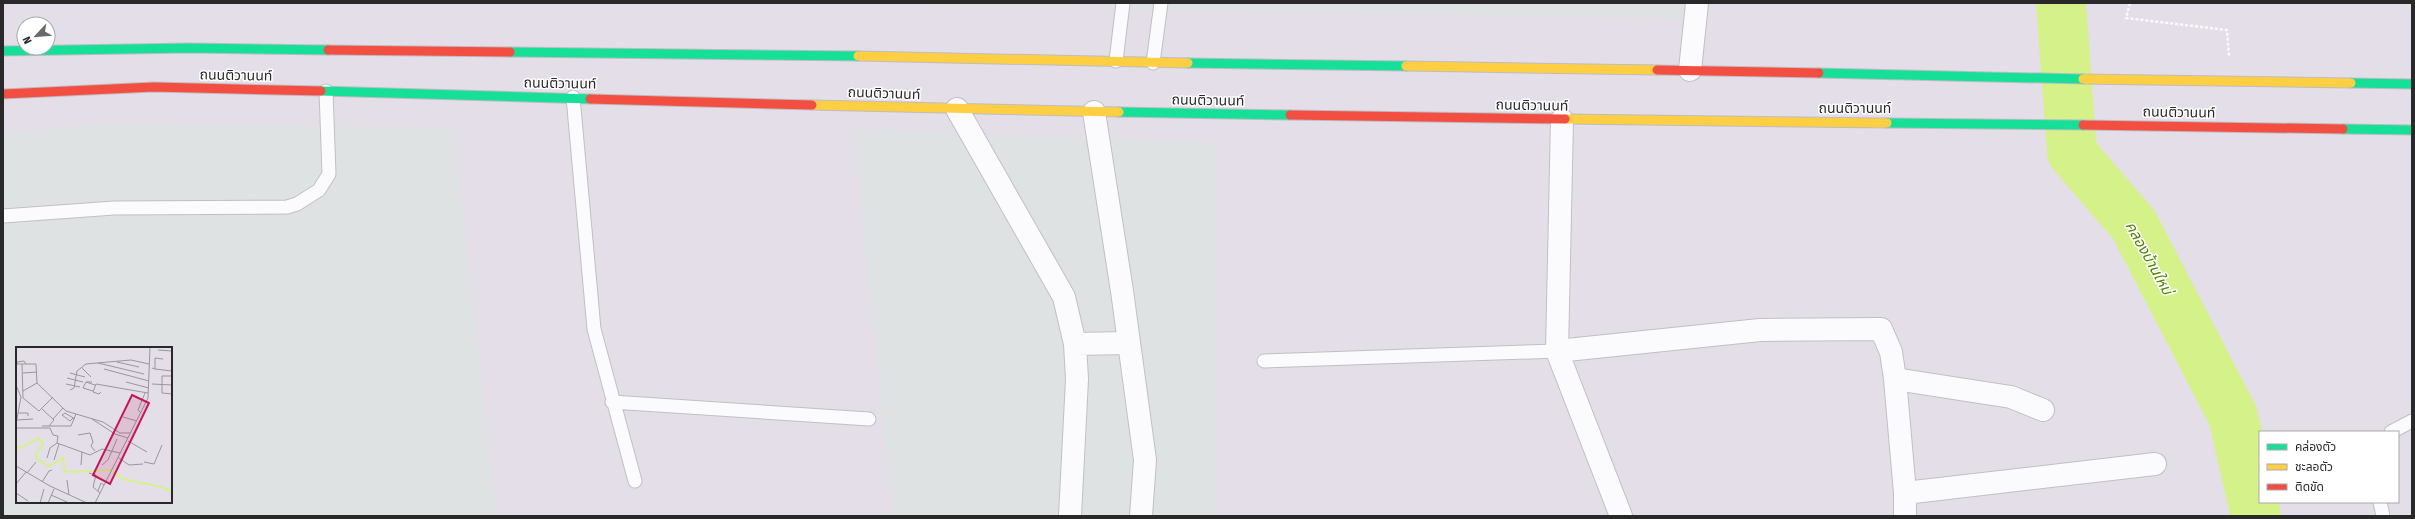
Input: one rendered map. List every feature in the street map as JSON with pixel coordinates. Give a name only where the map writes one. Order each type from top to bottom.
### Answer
[{"type":"main road","name":"ถนนติวานนท์","points":[[3,51],[190,48],[1690,70],[1998,78],[2412,84]]},
{"type":"main road","name":"ถนนติวานนท์","points":[[3,94],[154,88],[573,97],[1094,112],[1562,120],[2001,122],[2412,130]]},
{"type":"street","points":[[1690,70],[1697,3]]},
{"type":"street","points":[[957,109],[1064,297],[1075,344],[1077,378],[1070,516]]},
{"type":"street","points":[[1094,112],[1145,460],[1141,516]]},
{"type":"street","points":[[1562,120],[1557,351],[1621,516]]},
{"type":"street","points":[[1557,351],[1760,330],[1882,329],[1891,352],[1895,379],[1905,493],[1905,516]]},
{"type":"street","points":[[1075,344],[1129,343]]},
{"type":"street","points":[[1895,379],[2011,397],[2042,410]]},
{"type":"street","points":[[1905,493],[2155,464]]},
{"type":"lane","points":[[1116,61],[1123,3]]},
{"type":"lane","points":[[1153,63],[1161,3]]},
{"type":"lane","points":[[3,216],[114,208],[279,207],[297,204],[319,190],[329,174],[326,91]]},
{"type":"lane","points":[[573,97],[594,329],[612,402],[635,481]]},
{"type":"lane","points":[[1264,361],[1557,351]]},
{"type":"lane","points":[[612,402],[870,419]]},
{"type":"lane","points":[[2394,431],[2412,421]]},
{"type":"lane","points":[[2380,503],[2383,516]]},
{"type":"path","points":[[2130,3],[2126,18],[2227,30],[2231,82]]},
{"type":"shaded area","points":[[793,3],[1696,3],[1692,19]]},
{"type":"shaded area","points":[[111,123],[454,127],[497,516],[3,516],[3,133]]},
{"type":"shaded area","points":[[853,129],[1216,142],[1216,516],[893,516]]},
{"type":"waterway","name":"คลองบ้านใหม่","points":[[2061,3],[2072,153],[2134,225],[2233,416],[2256,516]]},
{"type":"traffic: fast","points":[[3,51],[190,48],[328,50]]},
{"type":"traffic: fast","points":[[510,52],[858,56]]},
{"type":"traffic: fast","points":[[1188,63],[1406,66]]},
{"type":"traffic: fast","points":[[1819,73],[2083,79]]},
{"type":"traffic: fast","points":[[2351,83],[2412,84]]},
{"type":"traffic: fast","points":[[321,91],[590,99]]},
{"type":"traffic: fast","points":[[1119,112],[1290,115]]},
{"type":"traffic: fast","points":[[1887,123],[2083,125]]},
{"type":"traffic: fast","points":[[2343,129],[2412,130]]},
{"type":"traffic: slow","points":[[858,56],[1188,63]]},
{"type":"traffic: slow","points":[[1406,66],[1657,70]]},
{"type":"traffic: slow","points":[[2083,79],[2351,83]]},
{"type":"traffic: slow","points":[[812,105],[1119,112]]},
{"type":"traffic: slow","points":[[1565,119],[1887,123]]},
{"type":"traffic: jam","points":[[328,50],[510,52]]},
{"type":"traffic: jam","points":[[1657,70],[1819,73]]},
{"type":"traffic: jam","points":[[3,94],[154,87],[321,91]]},
{"type":"traffic: jam","points":[[590,99],[812,105]]},
{"type":"traffic: jam","points":[[1290,115],[1565,119]]},
{"type":"traffic: jam","points":[[2083,125],[2343,129]]}]
